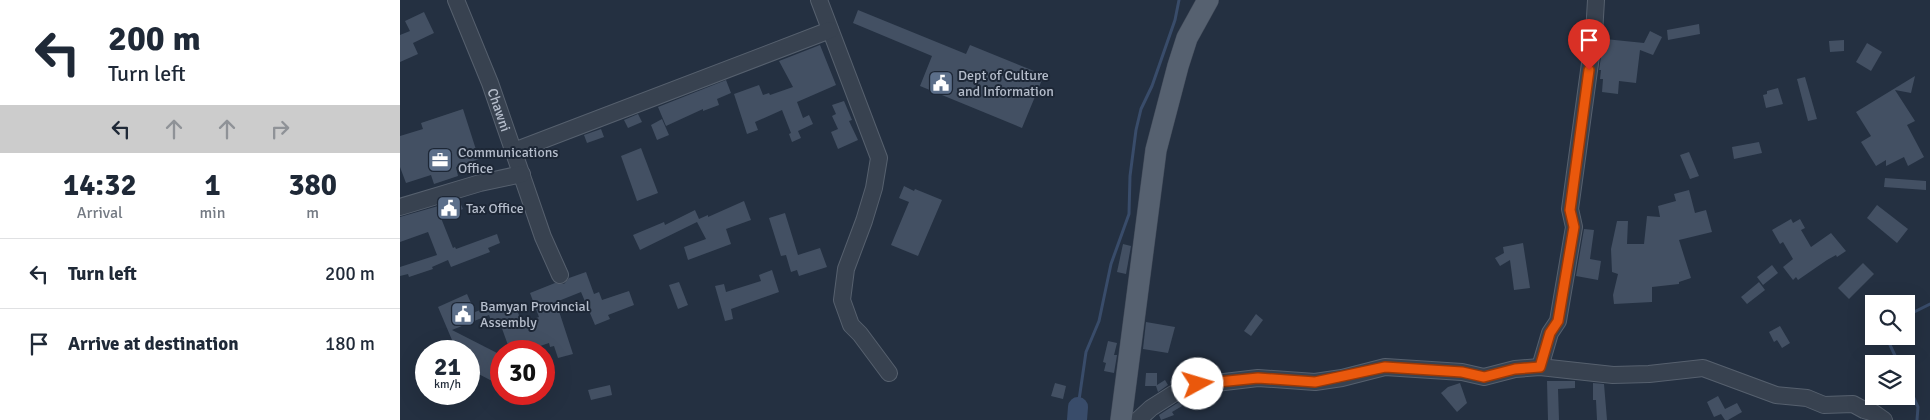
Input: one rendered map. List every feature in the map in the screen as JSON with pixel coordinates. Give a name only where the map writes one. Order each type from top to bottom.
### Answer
[{"type":"main road","points":[[1121,420],[1156,150],[1187,38],[1208,0]]},
{"type":"street","name":"Chawni","points":[[456,0],[490,83],[543,237],[560,275]]},
{"type":"street","points":[[819,0],[879,158],[874,188],[846,269],[842,300],[851,325],[889,373]]},
{"type":"street","points":[[1540,367],[1550,333],[1558,321],[1574,227],[1570,210],[1594,34],[1596,0]]},
{"type":"street","points":[[514,151],[830,30]]},
{"type":"street","points":[[400,207],[480,183],[522,174]]},
{"type":"street","points":[[1138,420],[1151,408],[1172,394],[1198,384],[1258,378],[1315,382],[1385,367],[1462,372],[1484,377],[1515,369],[1540,367],[1613,375],[1650,374],[1703,368],[1776,395],[1806,398],[1824,404],[1853,404],[1874,413],[1884,420]]},
{"type":"building","points":[[858,10],[966,54],[970,45],[1044,75],[1022,128],[920,86],[932,56],[853,23]]},
{"type":"building","points":[[424,12],[434,33],[413,43],[418,54],[400,62],[400,35],[410,31],[405,21]]},
{"type":"building","points":[[1699,24],[1700,34],[1668,40],[1667,30]]},
{"type":"building","points":[[1650,31],[1662,37],[1653,55],[1640,50],[1636,83],[1619,81],[1618,94],[1602,92],[1603,79],[1600,79],[1601,70],[1599,70],[1604,37],[1605,39],[1644,43]]},
{"type":"building","points":[[1844,40],[1844,51],[1830,52],[1829,41]]},
{"type":"building","points":[[1867,43],[1882,52],[1871,71],[1856,62]]},
{"type":"building","points":[[820,45],[836,85],[797,102],[803,118],[809,115],[813,124],[798,131],[801,138],[792,142],[789,134],[791,133],[782,110],[755,122],[758,130],[747,134],[734,94],[759,85],[763,95],[769,93],[770,95],[793,87],[779,61]]},
{"type":"building","points":[[1915,76],[1911,93],[1895,90],[1915,121],[1907,125],[1924,157],[1908,166],[1904,157],[1886,166],[1886,160],[1876,166],[1861,142],[1871,136],[1856,112]]},
{"type":"building","points":[[1805,77],[1817,119],[1808,121],[1797,79]]},
{"type":"building","points":[[726,80],[731,93],[717,99],[719,105],[703,111],[703,109],[666,126],[658,107]]},
{"type":"building","points":[[1778,88],[1783,104],[1766,108],[1763,95],[1767,94],[1767,91]]},
{"type":"building","points":[[844,101],[852,120],[849,121],[858,140],[838,149],[831,132],[838,129],[832,116],[836,114],[832,105]]},
{"type":"building","points":[[463,109],[479,159],[456,167],[458,176],[434,184],[431,175],[406,183],[400,167],[400,136],[423,129],[421,123]]},
{"type":"building","points":[[638,114],[642,122],[628,128],[624,120]]},
{"type":"building","points":[[662,119],[669,135],[657,140],[651,125]]},
{"type":"building","points":[[601,129],[604,137],[587,143],[584,135]]},
{"type":"building","points":[[1759,142],[1762,153],[1734,159],[1732,147]]},
{"type":"building","points":[[641,148],[658,193],[637,201],[621,156]]},
{"type":"building","points":[[1689,152],[1699,176],[1690,179],[1680,155]]},
{"type":"building","points":[[1885,178],[1926,181],[1926,190],[1884,187]]},
{"type":"building","points":[[904,186],[942,200],[918,256],[891,245],[909,202],[899,198]]},
{"type":"building","points":[[1689,190],[1695,213],[1706,210],[1712,232],[1679,240],[1691,278],[1679,282],[1679,284],[1652,287],[1652,302],[1614,304],[1613,295],[1618,274],[1612,272],[1611,249],[1617,221],[1628,221],[1627,244],[1644,244],[1647,216],[1660,217],[1658,206],[1676,201],[1674,194]]},
{"type":"building","points":[[459,200],[463,209],[441,218],[453,248],[455,247],[456,249],[497,234],[500,243],[488,248],[490,252],[451,267],[448,260],[432,267],[433,269],[409,277],[408,274],[400,276],[400,267],[437,255],[428,232],[400,242],[400,217]]},
{"type":"building","points":[[744,201],[751,220],[726,229],[731,244],[688,260],[684,247],[706,239],[697,222],[640,250],[633,235],[664,222],[665,225],[695,210],[699,219]]},
{"type":"building","points":[[1877,205],[1908,229],[1897,243],[1867,218]]},
{"type":"building","points":[[785,213],[798,255],[820,248],[827,267],[799,276],[797,270],[791,272],[786,255],[781,256],[769,218]]},
{"type":"building","points":[[1791,219],[1793,223],[1800,219],[1805,228],[1801,230],[1811,247],[1831,233],[1846,251],[1837,257],[1836,255],[1827,260],[1798,280],[1796,277],[1793,280],[1783,267],[1793,259],[1783,242],[1780,244],[1772,230]]},
{"type":"building","points":[[1584,229],[1594,230],[1590,259],[1601,261],[1598,280],[1576,276]]},
{"type":"building","points":[[1523,243],[1530,288],[1514,290],[1510,260],[1500,266],[1495,258],[1504,253],[1503,247]]},
{"type":"building","points":[[1123,244],[1131,246],[1126,274],[1117,272]]},
{"type":"building","points":[[1863,263],[1874,274],[1849,299],[1838,288]]},
{"type":"building","points":[[1772,265],[1778,273],[1763,285],[1757,277]]},
{"type":"building","points":[[772,270],[779,292],[731,309],[733,319],[725,321],[715,286],[724,284],[726,292],[761,281],[759,275]]},
{"type":"building","points":[[586,272],[594,294],[599,292],[602,300],[629,291],[634,305],[608,315],[610,319],[595,325],[581,292],[556,302],[573,354],[558,358],[555,340],[506,340],[500,323],[493,326],[489,315],[452,330],[472,340],[452,340],[438,307],[467,294],[475,312],[501,302],[503,309],[515,305],[522,323],[539,317],[530,293],[555,283],[564,284],[569,278]]},
{"type":"building","points":[[679,282],[688,305],[678,309],[669,285]]},
{"type":"building","points":[[1759,282],[1765,290],[1747,304],[1741,297]]},
{"type":"building","points":[[1256,314],[1263,320],[1251,336],[1244,331]]},
{"type":"building","points":[[1146,322],[1175,327],[1168,353],[1143,349]]},
{"type":"building","points":[[1780,326],[1790,343],[1782,348],[1777,340],[1774,342],[1769,332]]},
{"type":"building","points":[[1108,341],[1117,343],[1114,355],[1117,355],[1114,373],[1104,371],[1106,363],[1103,362]]},
{"type":"building","points":[[480,344],[490,349],[490,380],[480,375]]},
{"type":"building","points":[[1146,373],[1157,373],[1157,385],[1165,380],[1168,385],[1158,392],[1156,386],[1145,386]]},
{"type":"building","points":[[1547,381],[1575,381],[1575,388],[1558,389],[1559,420],[1548,420]]},
{"type":"building","points":[[1055,383],[1066,386],[1063,399],[1051,396]]},
{"type":"building","points":[[1460,383],[1467,403],[1457,412],[1441,393],[1448,387]]},
{"type":"building","points":[[1593,383],[1604,384],[1607,420],[1597,420],[1596,400],[1593,400]]},
{"type":"building","points":[[610,385],[612,395],[591,400],[588,390]]},
{"type":"building","points":[[1718,396],[1725,409],[1737,403],[1742,412],[1728,420],[1725,420],[1721,414],[1714,417],[1707,402]]},
{"type":"building","points":[[1179,402],[1182,406],[1172,412],[1174,415],[1161,420],[1159,415]]},
{"type":"waterway","points":[[1078,407],[1086,352],[1099,321],[1111,264],[1129,214],[1130,176],[1136,130],[1141,109],[1152,86],[1175,20],[1179,0]]},
{"type":"waterway","points":[[1915,312],[1930,304]]},
{"type":"waterway","points":[[1890,345],[1895,355]]},
{"type":"waterway","points":[[1915,400],[1918,407],[1917,420]]},
{"type":"waterway","points":[[1077,420],[1078,407]]},
{"type":"place","name":"Dept of Culture and Information","points":[[941,83]]},
{"type":"place","name":"Communications Office","points":[[440,160]]},
{"type":"place","name":"Tax Office","points":[[449,208]]},
{"type":"place","name":"Bamyan Provincial Assembly","points":[[463,314]]},
{"type":"route","points":[[1198,384],[1258,378],[1315,382],[1342,378],[1385,367],[1462,372],[1484,377],[1515,369],[1540,367],[1550,333],[1558,321],[1574,227],[1570,210],[1589,70]]}]
